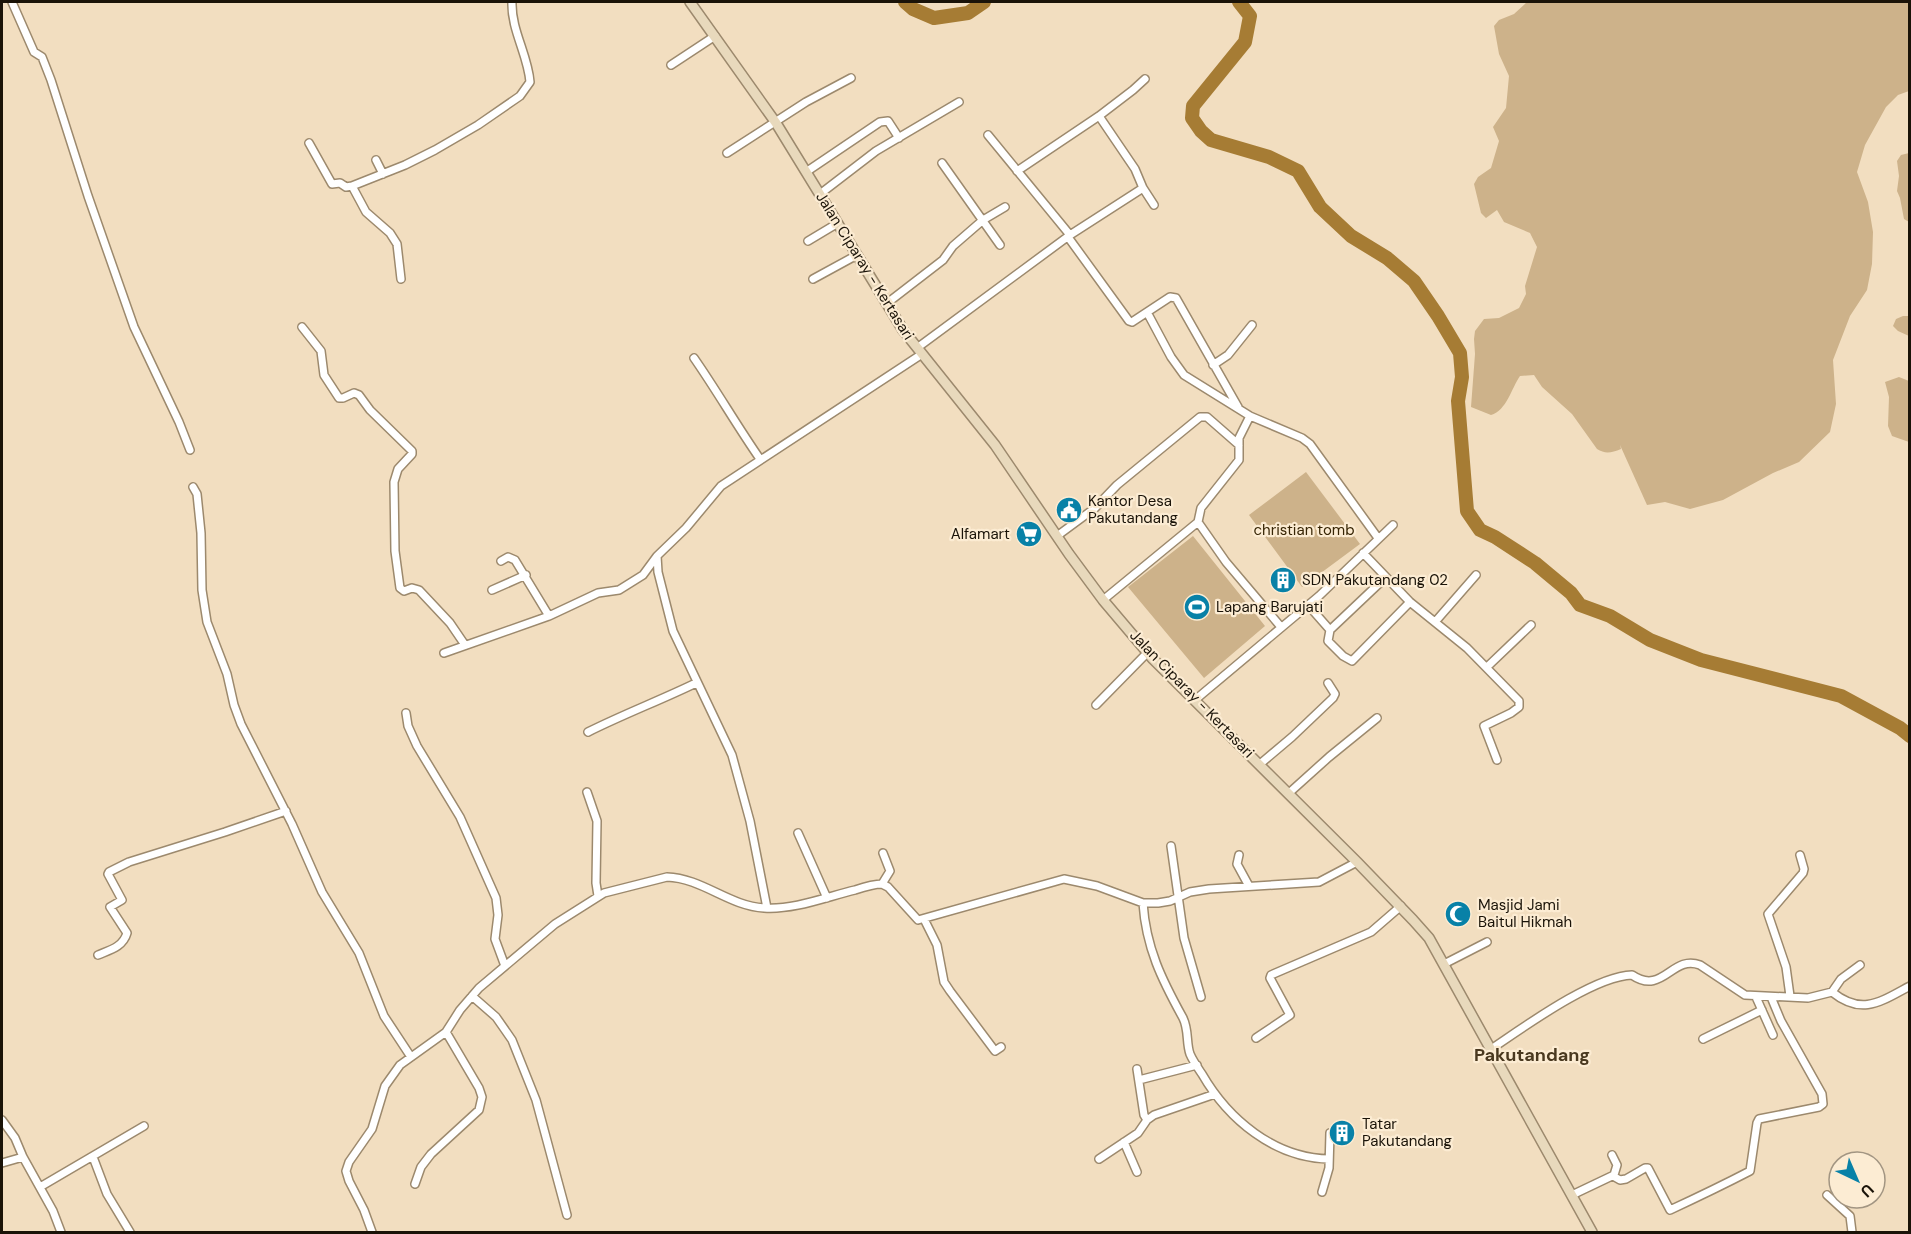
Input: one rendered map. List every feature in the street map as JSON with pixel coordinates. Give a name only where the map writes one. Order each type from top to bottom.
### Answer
[{"type":"main road","name":"Jalan Ciparay - Kertasari","points":[[690,2],[776,123],[886,304],[920,351],[995,445],[1103,600],[1148,652],[1401,906],[1429,938],[1592,1233]]},
{"type":"street","points":[[12,2],[34,52],[42,57],[130,317],[190,450]]},
{"type":"street","points":[[309,142],[332,184],[340,183],[346,187],[383,174],[425,155],[478,125],[520,96],[530,82],[528,66],[518,38],[512,2]]},
{"type":"street","points":[[671,66],[715,36]]},
{"type":"street","points":[[727,153],[806,102],[851,78]]},
{"type":"street","points":[[1017,171],[1099,116],[1145,79]]},
{"type":"street","points":[[820,194],[871,155],[959,102]]},
{"type":"street","points":[[1099,116],[1135,168],[1143,188],[1154,205]]},
{"type":"street","points":[[806,172],[879,122],[888,121],[899,138]]},
{"type":"street","points":[[988,135],[1069,236],[1129,321],[1132,322],[1148,314],[1170,297],[1176,298],[1239,410]]},
{"type":"street","points":[[376,160],[383,174]]},
{"type":"street","points":[[942,163],[1000,245]]},
{"type":"street","points":[[352,186],[366,212],[390,234],[397,244],[401,279]]},
{"type":"street","points":[[444,653],[549,616],[598,593],[619,590],[643,575],[657,556],[686,528],[721,486],[920,351],[1069,236],[1143,188]]},
{"type":"street","points":[[886,304],[943,260],[953,246],[983,220],[1005,207]]},
{"type":"street","points":[[808,241],[838,223]]},
{"type":"street","points":[[813,279],[857,255]]},
{"type":"street","points":[[1148,314],[1171,357],[1184,375],[1239,410],[1302,438],[1310,444],[1378,538]]},
{"type":"street","points":[[1213,365],[1228,355],[1252,325]]},
{"type":"street","points":[[302,327],[321,351],[324,375],[339,398],[343,399],[354,393],[359,394],[370,410],[412,451],[412,454],[398,469],[394,482],[395,551],[400,588],[404,591],[415,588],[419,590],[450,623],[465,645]]},
{"type":"street","points":[[694,358],[760,459]]},
{"type":"street","points":[[1103,600],[1198,522],[1201,508],[1239,460],[1239,438],[1250,416]]},
{"type":"street","points":[[1057,536],[1095,508],[1118,484],[1200,417],[1207,417],[1239,445]]},
{"type":"street","points":[[193,487],[197,494],[201,533],[202,590],[207,622],[227,674],[241,724],[286,811],[322,892],[359,953],[379,1006],[411,1057]]},
{"type":"street","points":[[1198,522],[1226,562],[1281,627]]},
{"type":"street","points":[[1195,700],[1308,605],[1393,525]]},
{"type":"street","points":[[1363,553],[1410,603],[1487,668],[1519,702],[1519,707],[1511,713],[1484,726],[1497,760]]},
{"type":"street","points":[[501,561],[508,556],[512,557],[526,575],[549,616]]},
{"type":"street","points":[[657,556],[658,572],[673,631],[732,755],[750,821],[767,908]]},
{"type":"street","points":[[492,590],[526,575]]},
{"type":"street","points":[[1435,622],[1476,575]]},
{"type":"street","points":[[1386,577],[1330,630],[1328,641],[1343,656],[1352,661],[1410,603]]},
{"type":"street","points":[[1308,605],[1330,630]]},
{"type":"street","points":[[1487,668],[1531,625]]},
{"type":"street","points":[[1096,705],[1148,652]]},
{"type":"street","points":[[588,732],[637,708],[674,695],[696,683]]},
{"type":"street","points":[[1260,764],[1333,698],[1335,694],[1328,683]]},
{"type":"street","points":[[405,713],[417,746],[460,817],[496,898],[498,915],[495,939],[505,966]]},
{"type":"street","points":[[1289,794],[1329,757],[1377,718]]},
{"type":"street","points":[[587,792],[597,821],[596,884],[598,896]]},
{"type":"street","points":[[98,955],[119,946],[125,941],[127,933],[110,907],[122,900],[109,872],[129,862],[286,811]]},
{"type":"street","points":[[798,834],[827,898]]},
{"type":"street","points":[[1171,846],[1184,938],[1202,997]]},
{"type":"street","points":[[882,884],[890,871],[883,853]]},
{"type":"street","points":[[1239,855],[1237,864],[1249,886]]},
{"type":"street","points":[[1790,996],[1785,968],[1768,914],[1803,873],[1800,855]]},
{"type":"street","points":[[372,1233],[346,1171],[349,1162],[372,1129],[385,1086],[400,1065],[446,1032],[471,996],[505,966],[555,924],[604,893],[667,877],[678,877],[690,880],[732,901],[767,908],[827,898],[882,884],[888,887],[915,919],[924,919],[943,911],[1064,879],[1097,886],[1143,903],[1170,901],[1190,892],[1209,889],[1319,882],[1357,862]]},
{"type":"street","points":[[1143,903],[1150,947],[1162,980],[1184,1021],[1190,1053],[1215,1094],[1237,1120],[1254,1133],[1306,1157],[1329,1159]]},
{"type":"street","points":[[1256,1038],[1290,1015],[1270,978],[1271,975],[1371,932],[1401,906]]},
{"type":"street","points":[[924,919],[937,945],[944,982],[950,992],[995,1051],[1001,1047]]},
{"type":"street","points":[[1444,964],[1487,942]]},
{"type":"street","points":[[1491,1049],[1561,1004],[1606,980],[1632,975],[1641,981],[1651,982],[1692,962],[1700,965],[1737,991],[1756,997],[1808,998],[1832,993],[1851,1005],[1863,1006],[1910,986]]},
{"type":"street","points":[[1832,993],[1841,979],[1860,965]]},
{"type":"street","points":[[471,996],[496,1017],[512,1040],[536,1100],[567,1215]]},
{"type":"street","points":[[1756,997],[1773,1035]]},
{"type":"street","points":[[1613,1176],[1620,1180],[1626,1179],[1648,1168],[1670,1210],[1750,1171],[1759,1119],[1819,1107],[1823,1104],[1822,1094],[1781,1021],[1771,997]]},
{"type":"street","points":[[1703,1040],[1762,1010]]},
{"type":"street","points":[[415,1184],[421,1167],[431,1154],[479,1110],[482,1104],[479,1088],[446,1032]]},
{"type":"street","points":[[1139,1080],[1197,1065]]},
{"type":"street","points":[[1137,1069],[1144,1115],[1148,1119]]},
{"type":"street","points":[[1099,1159],[1138,1133],[1148,1119],[1154,1115],[1215,1094]]},
{"type":"street","points":[[2,1120],[15,1138],[22,1157],[53,1211],[61,1233]]},
{"type":"street","points":[[40,1187],[144,1126]]},
{"type":"street","points":[[1322,1192],[1329,1159],[1330,1133]]},
{"type":"street","points":[[1124,1142],[1137,1172]]},
{"type":"street","points":[[1572,1195],[1616,1173],[1617,1165],[1612,1155]]},
{"type":"street","points":[[93,1156],[108,1194],[130,1233]]},
{"type":"street","points":[[2,1163],[22,1157]]},
{"type":"street","points":[[1843,1210],[1850,1216],[1852,1233]]},
{"type":"green space","points":[[1527,2],[1909,2],[1909,91],[1898,95],[1886,107],[1865,145],[1857,172],[1868,202],[1873,232],[1872,264],[1867,290],[1850,316],[1833,360],[1836,404],[1830,432],[1799,462],[1723,500],[1690,509],[1665,502],[1647,505],[1620,445],[1621,449],[1611,452],[1597,449],[1572,414],[1542,387],[1534,375],[1520,376],[1505,404],[1491,415],[1471,407],[1475,331],[1484,319],[1499,318],[1519,308],[1526,294],[1525,286],[1537,247],[1530,233],[1504,222],[1497,210],[1486,218],[1481,213],[1474,184],[1478,177],[1491,168],[1499,141],[1493,127],[1506,108],[1509,76],[1499,54],[1494,26],[1499,20],[1514,14]]},
{"type":"green space","points":[[1910,153],[1909,222],[1904,219],[1897,191],[1899,176],[1897,161],[1901,155]]},
{"type":"green space","points":[[1909,316],[1909,336],[1893,326],[1896,319]]},
{"type":"green space","points":[[1899,377],[1909,381],[1909,442],[1892,436],[1888,426],[1889,397],[1885,382]]},
{"type":"green space","name":"christian tomb","points":[[1306,472],[1360,544],[1302,587],[1249,515]]},
{"type":"green space","name":"Lapang Barujati","points":[[1193,536],[1265,626],[1204,678],[1128,587]]},
{"type":"waterway","points":[[905,2],[913,9],[934,18],[968,13],[984,2]]},
{"type":"waterway","points":[[1239,2],[1250,16],[1245,42],[1193,106],[1192,118],[1211,140],[1269,157],[1298,171],[1320,207],[1351,236],[1387,258],[1414,281],[1460,353],[1462,377],[1458,401],[1467,511],[1480,530],[1535,563],[1571,593],[1580,605],[1610,616],[1650,640],[1701,660],[1841,696],[1900,728],[1910,736]]},
{"type":"place","name":"Kantor Desa Pakutandang","points":[[1069,510]]},
{"type":"place","name":"Alfamart","points":[[1029,534]]},
{"type":"place","name":"SDN Pakutandang 02","points":[[1283,580]]},
{"type":"place","name":"Lapang Barujati","points":[[1197,607]]},
{"type":"place","name":"Masjid Jami Baitul Hikmah","points":[[1458,914]]},
{"type":"place","name":"Tatar Pakutandang","points":[[1342,1133]]},
{"type":"district","name":"Pakutandang","points":[[1532,1055]]}]
